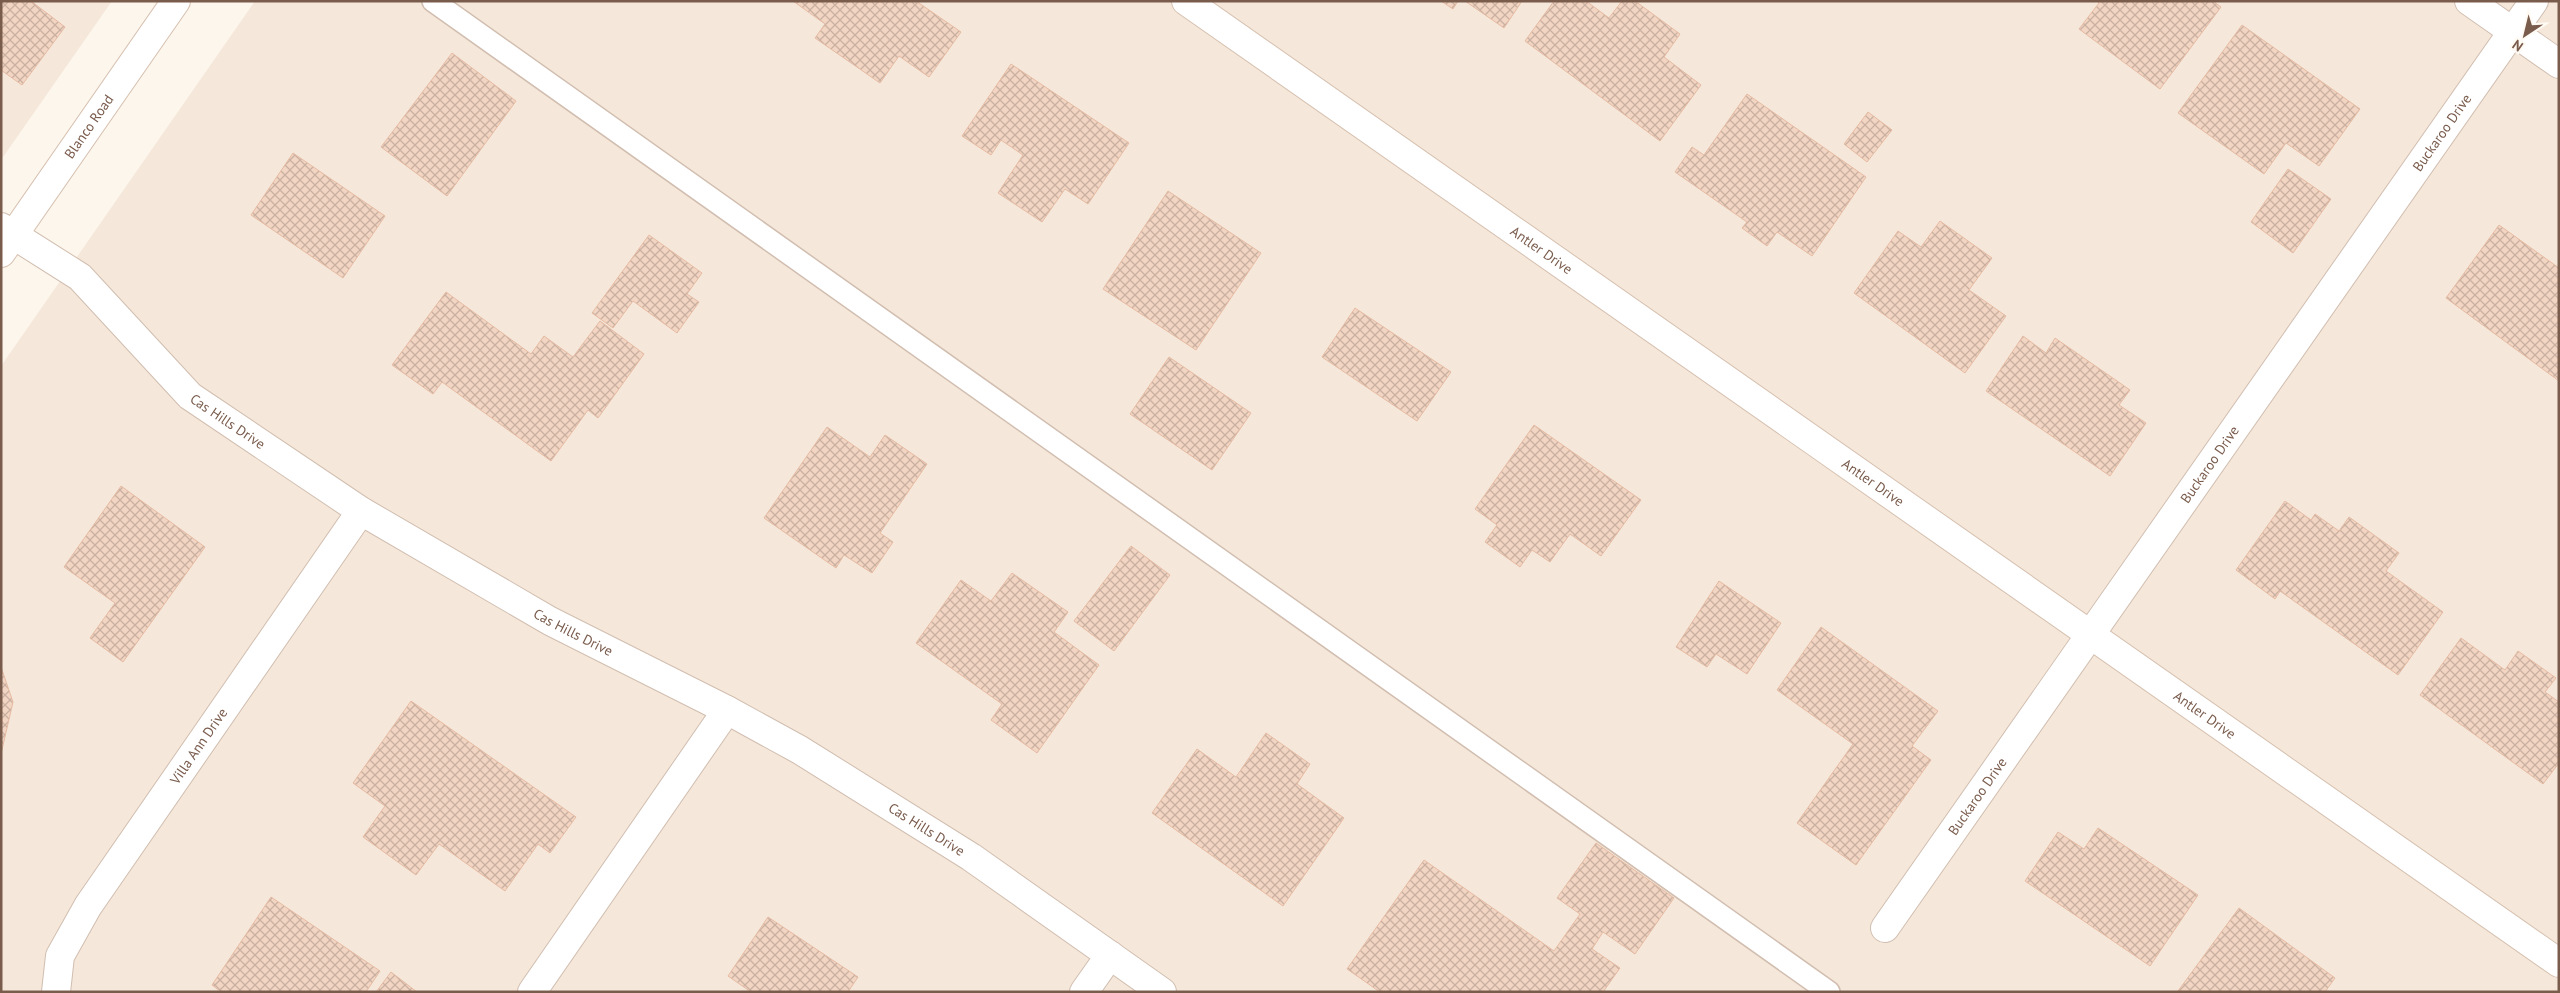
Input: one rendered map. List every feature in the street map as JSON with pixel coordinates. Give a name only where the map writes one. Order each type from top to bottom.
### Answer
[{"type":"street","name":"Blanco Road","points":[[5,238],[176,1]]},
{"type":"street","name":"Antler Drive","points":[[1186,1],[2089,636],[2559,963]]},
{"type":"street","points":[[2469,1],[2559,64]]},
{"type":"street","name":"Buckaroo Drive","points":[[1885,928],[2534,1]]},
{"type":"street","name":"Cas Hills Drive","points":[[5,238],[80,277],[190,396],[361,511],[550,621],[727,710],[800,750],[971,857],[1162,992]]},
{"type":"street","name":"Villa Ann Drive","points":[[56,992],[60,956],[88,906],[361,511]]},
{"type":"street","points":[[532,992],[727,710]]},
{"type":"street","points":[[1084,992],[1110,955]]},
{"type":"lane","points":[[433,1],[1829,992]]},
{"type":"shaded area","points":[[1,1],[112,1],[1,160]]},
{"type":"shaded area","points":[[255,1],[2559,1],[2559,992],[1,992],[1,366]]},
{"type":"building","points":[[1,1],[31,1],[65,27],[22,85],[1,70]]},
{"type":"building","points":[[793,1],[916,1],[961,32],[929,77],[899,56],[880,83],[815,38],[825,24]]},
{"type":"building","points":[[1441,1],[1458,1],[1453,9]]},
{"type":"building","points":[[1465,1],[1522,1],[1504,28]]},
{"type":"building","points":[[1554,1],[1586,1],[1609,18],[1622,1],[1635,1],[1680,34],[1664,57],[1701,85],[1660,141],[1525,41]]},
{"type":"building","points":[[2097,1],[2213,1],[2221,7],[2160,89],[2079,29],[2099,3]]},
{"type":"building","points":[[2242,25],[2360,109],[2319,166],[2286,143],[2264,174],[2178,113]]},
{"type":"building","points":[[452,53],[516,101],[447,196],[381,147]]},
{"type":"building","points":[[1011,64],[1129,143],[1088,204],[1065,189],[1042,222],[998,193],[1023,155],[1001,140],[991,155],[962,136]]},
{"type":"building","points":[[1747,94],[1866,177],[1812,256],[1777,232],[1767,246],[1742,228],[1747,222],[1675,172],[1692,147],[1704,155]]},
{"type":"building","points":[[1868,112],[1892,130],[1867,162],[1844,144]]},
{"type":"building","points":[[293,153],[385,216],[343,278],[251,215]]},
{"type":"building","points":[[2288,169],[2331,199],[2293,253],[2251,222]]},
{"type":"building","points":[[1168,191],[1261,253],[1196,350],[1103,289]]},
{"type":"building","points":[[1940,221],[1992,258],[1969,290],[2006,316],[1965,373],[1854,293],[1898,231],[1921,247]]},
{"type":"building","points":[[2499,225],[2559,268],[2559,381],[2446,298]]},
{"type":"building","points":[[649,235],[702,273],[687,294],[699,302],[677,333],[633,301],[613,328],[592,313]]},
{"type":"building","points":[[446,292],[531,354],[544,336],[573,357],[600,321],[644,354],[598,418],[588,410],[551,461],[442,382],[433,394],[392,365]]},
{"type":"building","points":[[1355,308],[1451,372],[1417,421],[1322,357]]},
{"type":"building","points":[[2023,336],[2046,353],[2055,338],[2130,390],[2119,405],[2146,423],[2110,476],[1986,391]]},
{"type":"building","points":[[1169,357],[1251,413],[1212,470],[1130,414]]},
{"type":"building","points":[[1534,425],[1641,500],[1601,556],[1570,534],[1550,562],[1532,550],[1520,567],[1485,542],[1497,525],[1475,509]]},
{"type":"building","points":[[827,427],[870,457],[885,435],[927,464],[880,533],[893,542],[872,573],[844,555],[836,568],[764,518]]},
{"type":"building","points":[[121,486],[205,547],[123,662],[90,638],[115,603],[64,567]]},
{"type":"building","points":[[2285,501],[2311,520],[2315,514],[2339,531],[2349,517],[2399,553],[2386,571],[2443,612],[2398,675],[2280,591],[2275,599],[2236,570]]},
{"type":"building","points":[[1131,546],[1170,575],[1114,651],[1074,621]]},
{"type":"building","points":[[1012,573],[1068,612],[1054,632],[1099,665],[1037,753],[991,720],[1002,704],[916,643],[961,580],[991,601]]},
{"type":"building","points":[[1719,581],[1781,623],[1747,674],[1716,654],[1707,667],[1676,647]]},
{"type":"building","points":[[1821,627],[1938,711],[1912,746],[1931,760],[1856,865],[1797,823],[1853,744],[1777,690]]},
{"type":"building","points":[[2461,638],[2505,670],[2518,651],[2556,678],[2545,692],[2559,702],[2559,763],[2543,784],[2420,695]]},
{"type":"building","points":[[1,667],[13,702],[1,754]]},
{"type":"building","points":[[411,701],[576,817],[550,853],[538,844],[505,891],[439,844],[416,875],[363,837],[385,806],[353,783]]},
{"type":"building","points":[[1266,733],[1310,764],[1297,784],[1344,818],[1283,906],[1152,813],[1197,749],[1236,777]]},
{"type":"building","points":[[2098,828],[2198,895],[2150,966],[2025,881],[2058,832],[2084,849]]},
{"type":"building","points":[[1596,843],[1674,898],[1635,954],[1603,932],[1592,949],[1620,968],[1603,992],[1380,992],[1347,969],[1424,860],[1554,951],[1580,914],[1557,898]]},
{"type":"building","points":[[271,897],[380,971],[366,992],[221,992],[212,985]]},
{"type":"building","points":[[2239,908],[2335,978],[2325,992],[2178,991]]},
{"type":"building","points":[[768,917],[858,977],[848,992],[751,992],[728,976]]},
{"type":"building","points":[[391,972],[417,992],[376,992]]}]
